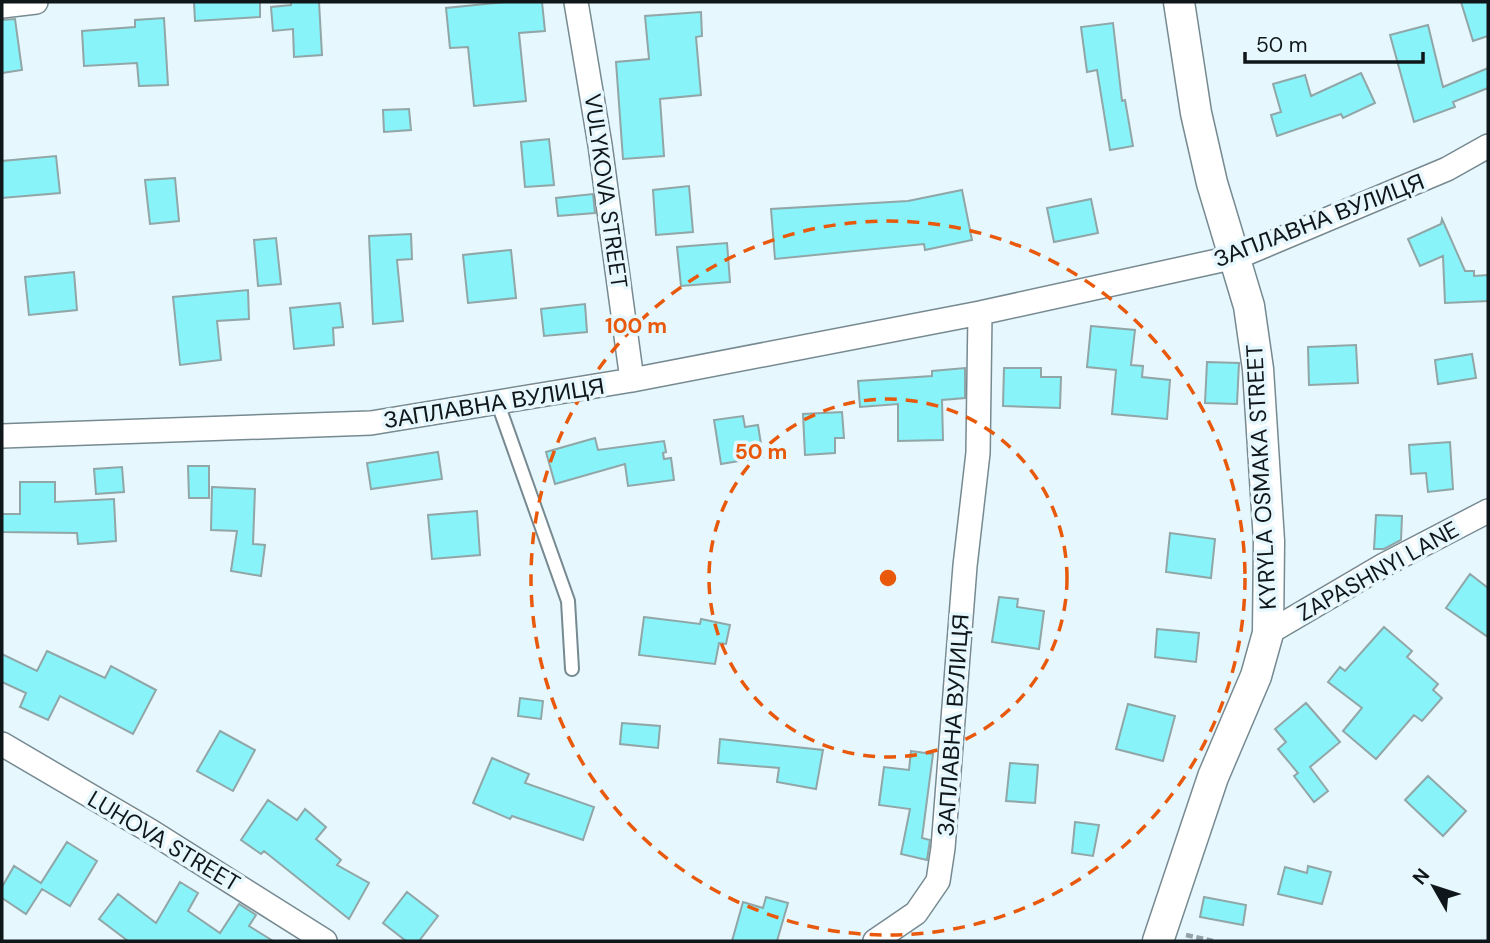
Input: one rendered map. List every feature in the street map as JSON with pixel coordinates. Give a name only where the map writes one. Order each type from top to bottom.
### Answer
[{"type":"street","points":[[2,6],[36,2]]},
{"type":"street","name":"VULYKOVA STREET","points":[[576,2],[600,145],[632,380]]},
{"type":"street","name":"KYRYLA OSMAKA STREET","points":[[1158,941],[1213,777],[1256,676],[1268,633],[1269,541],[1258,369],[1249,306],[1237,257],[1212,183],[1196,113],[1180,2]]},
{"type":"street","name":"ЗАПЛАВНА ВУЛИЦЯ","points":[[2,436],[371,423],[632,380],[980,313],[1237,257],[1447,169],[1488,146]]},
{"type":"street","name":"ЗАПЛАВНА ВУЛИЦЯ","points":[[875,941],[916,913],[938,881],[943,848],[965,566],[978,453],[980,313]]},
{"type":"street","name":"ZAPASHNYI LANE","points":[[1268,633],[1384,565],[1488,510]]},
{"type":"street","name":"LUHOVA STREET","points":[[2,744],[152,832],[326,941]]},
{"type":"lane","points":[[497,401],[568,601],[572,669]]},
{"type":"building","points":[[194,2],[260,2],[260,17],[195,21]]},
{"type":"building","points":[[291,2],[319,2],[322,55],[294,57],[293,29],[273,31],[271,7],[291,5]]},
{"type":"building","points":[[505,2],[542,2],[545,31],[519,33],[526,101],[474,106],[468,47],[450,48],[446,8]]},
{"type":"building","points":[[1461,2],[1488,2],[1488,36],[1473,41]]},
{"type":"building","points":[[701,12],[702,36],[696,37],[701,95],[660,99],[664,156],[623,159],[616,62],[649,59],[645,16]]},
{"type":"building","points":[[164,18],[168,85],[139,86],[137,63],[84,66],[82,31],[135,27],[135,20]]},
{"type":"building","points":[[15,19],[22,70],[2,73],[2,20]]},
{"type":"building","points":[[1113,23],[1122,101],[1125,100],[1133,146],[1110,150],[1097,70],[1087,72],[1081,27]]},
{"type":"building","points":[[1428,25],[1443,87],[1488,68],[1488,88],[1453,102],[1455,107],[1414,122],[1390,35]]},
{"type":"building","points":[[1361,73],[1375,103],[1343,118],[1341,114],[1277,136],[1271,115],[1281,112],[1273,84],[1305,75],[1311,96]]},
{"type":"building","points":[[409,109],[411,130],[384,132],[383,110]]},
{"type":"building","points":[[549,139],[554,185],[525,187],[521,142]]},
{"type":"building","points":[[56,156],[60,193],[2,198],[2,161]]},
{"type":"building","points":[[175,178],[179,221],[150,224],[145,180]]},
{"type":"building","points":[[689,186],[693,232],[656,235],[653,190]]},
{"type":"building","points":[[962,190],[972,240],[925,250],[924,244],[775,259],[771,209],[908,201]]},
{"type":"building","points":[[593,194],[595,213],[558,216],[556,198]]},
{"type":"building","points":[[1091,199],[1098,233],[1054,242],[1047,208]]},
{"type":"building","points":[[1442,219],[1465,271],[1474,271],[1474,276],[1488,275],[1488,301],[1445,303],[1443,256],[1420,266],[1408,239],[1441,224]]},
{"type":"building","points":[[411,234],[412,259],[397,260],[403,321],[373,324],[369,236]]},
{"type":"building","points":[[276,238],[281,284],[258,286],[254,240]]},
{"type":"building","points":[[727,243],[730,282],[681,286],[677,247]]},
{"type":"building","points":[[511,250],[516,298],[468,303],[463,255]]},
{"type":"building","points":[[74,272],[77,310],[29,315],[25,277]]},
{"type":"building","points":[[248,290],[249,319],[217,321],[221,360],[180,365],[173,297]]},
{"type":"building","points":[[340,303],[343,327],[333,328],[334,345],[294,349],[290,308]]},
{"type":"building","points":[[585,304],[587,332],[544,336],[541,309]]},
{"type":"building","points":[[1091,326],[1135,330],[1131,365],[1143,366],[1142,377],[1170,380],[1167,419],[1112,414],[1116,370],[1087,367]]},
{"type":"building","points":[[1356,345],[1358,383],[1309,385],[1308,347]]},
{"type":"building","points":[[1472,354],[1476,378],[1438,384],[1435,360]]},
{"type":"building","points":[[1207,362],[1239,363],[1237,404],[1205,403]]},
{"type":"building","points":[[965,368],[965,398],[942,400],[943,440],[898,441],[898,404],[860,407],[858,381],[932,376],[932,371]]},
{"type":"building","points":[[1004,368],[1041,368],[1041,377],[1061,377],[1060,408],[1003,406]]},
{"type":"building","points":[[842,412],[844,438],[835,438],[835,453],[805,455],[803,414]]},
{"type":"building","points":[[743,416],[745,427],[758,425],[763,457],[721,464],[714,420]]},
{"type":"building","points":[[595,438],[598,450],[664,441],[664,459],[671,458],[674,480],[628,486],[625,464],[555,484],[546,452]]},
{"type":"building","points":[[1450,442],[1453,489],[1428,492],[1426,473],[1411,474],[1409,445]]},
{"type":"building","points":[[438,452],[442,479],[371,489],[367,463]]},
{"type":"building","points":[[188,466],[209,466],[209,498],[189,498]]},
{"type":"building","points":[[122,467],[124,492],[96,494],[94,469]]},
{"type":"building","points":[[20,482],[55,482],[55,502],[114,499],[116,541],[78,544],[77,533],[2,532],[2,514],[20,514]]},
{"type":"building","points":[[212,487],[255,489],[253,544],[265,545],[261,576],[231,571],[237,531],[211,530]]},
{"type":"building","points":[[477,511],[480,555],[432,559],[428,515]]},
{"type":"building","points":[[1376,515],[1402,516],[1401,540],[1384,549],[1374,549]]},
{"type":"building","points":[[1170,533],[1215,539],[1211,578],[1166,572]]},
{"type":"building","points":[[1470,574],[1488,588],[1488,637],[1446,608]]},
{"type":"building","points":[[999,597],[1018,599],[1017,607],[1044,611],[1039,649],[992,642]]},
{"type":"building","points":[[644,617],[700,624],[701,619],[730,625],[726,644],[719,643],[715,664],[639,655]]},
{"type":"building","points":[[1384,627],[1412,651],[1407,657],[1438,684],[1433,690],[1442,698],[1422,721],[1414,715],[1376,759],[1343,731],[1362,708],[1328,682],[1340,667],[1345,671]]},
{"type":"building","points":[[1157,629],[1199,633],[1196,662],[1155,657]]},
{"type":"building","points":[[47,651],[105,678],[111,666],[156,690],[133,734],[60,696],[48,720],[20,707],[26,693],[2,682],[2,654],[37,671]]},
{"type":"building","points":[[520,698],[543,701],[541,719],[518,716]]},
{"type":"building","points":[[1306,703],[1340,742],[1310,767],[1328,791],[1314,802],[1294,776],[1298,773],[1278,749],[1286,742],[1275,729]]},
{"type":"building","points":[[1128,704],[1175,716],[1163,761],[1116,749]]},
{"type":"building","points":[[622,723],[660,726],[658,748],[620,744]]},
{"type":"building","points":[[220,731],[255,750],[233,791],[197,771]]},
{"type":"building","points":[[720,739],[823,750],[816,789],[777,782],[779,768],[718,763]]},
{"type":"building","points":[[911,751],[933,754],[922,838],[930,840],[927,860],[901,854],[910,809],[879,805],[884,767],[909,770]]},
{"type":"building","points":[[492,758],[529,774],[525,783],[594,807],[583,840],[512,816],[510,819],[473,803]]},
{"type":"building","points":[[1010,763],[1038,765],[1035,803],[1006,801]]},
{"type":"building","points":[[1428,776],[1466,811],[1443,836],[1405,800]]},
{"type":"building","points":[[268,800],[297,820],[305,809],[326,827],[316,839],[341,860],[337,865],[369,883],[349,919],[264,851],[261,854],[241,840]]},
{"type":"building","points":[[1075,822],[1099,825],[1093,856],[1072,853]]},
{"type":"building","points":[[67,842],[97,861],[70,906],[42,889],[26,914],[2,898],[2,887],[14,866],[41,883]]},
{"type":"building","points":[[1308,866],[1331,872],[1322,904],[1278,894],[1285,867],[1307,873]]},
{"type":"building","points":[[180,882],[198,893],[188,911],[220,933],[239,904],[256,915],[249,926],[273,941],[128,941],[99,919],[118,894],[156,923]]},
{"type":"building","points":[[407,892],[438,916],[419,941],[406,941],[383,923]]},
{"type":"building","points":[[766,897],[788,903],[777,941],[732,941],[743,902],[763,908]]},
{"type":"building","points":[[1204,897],[1246,905],[1243,925],[1200,917]]}]
